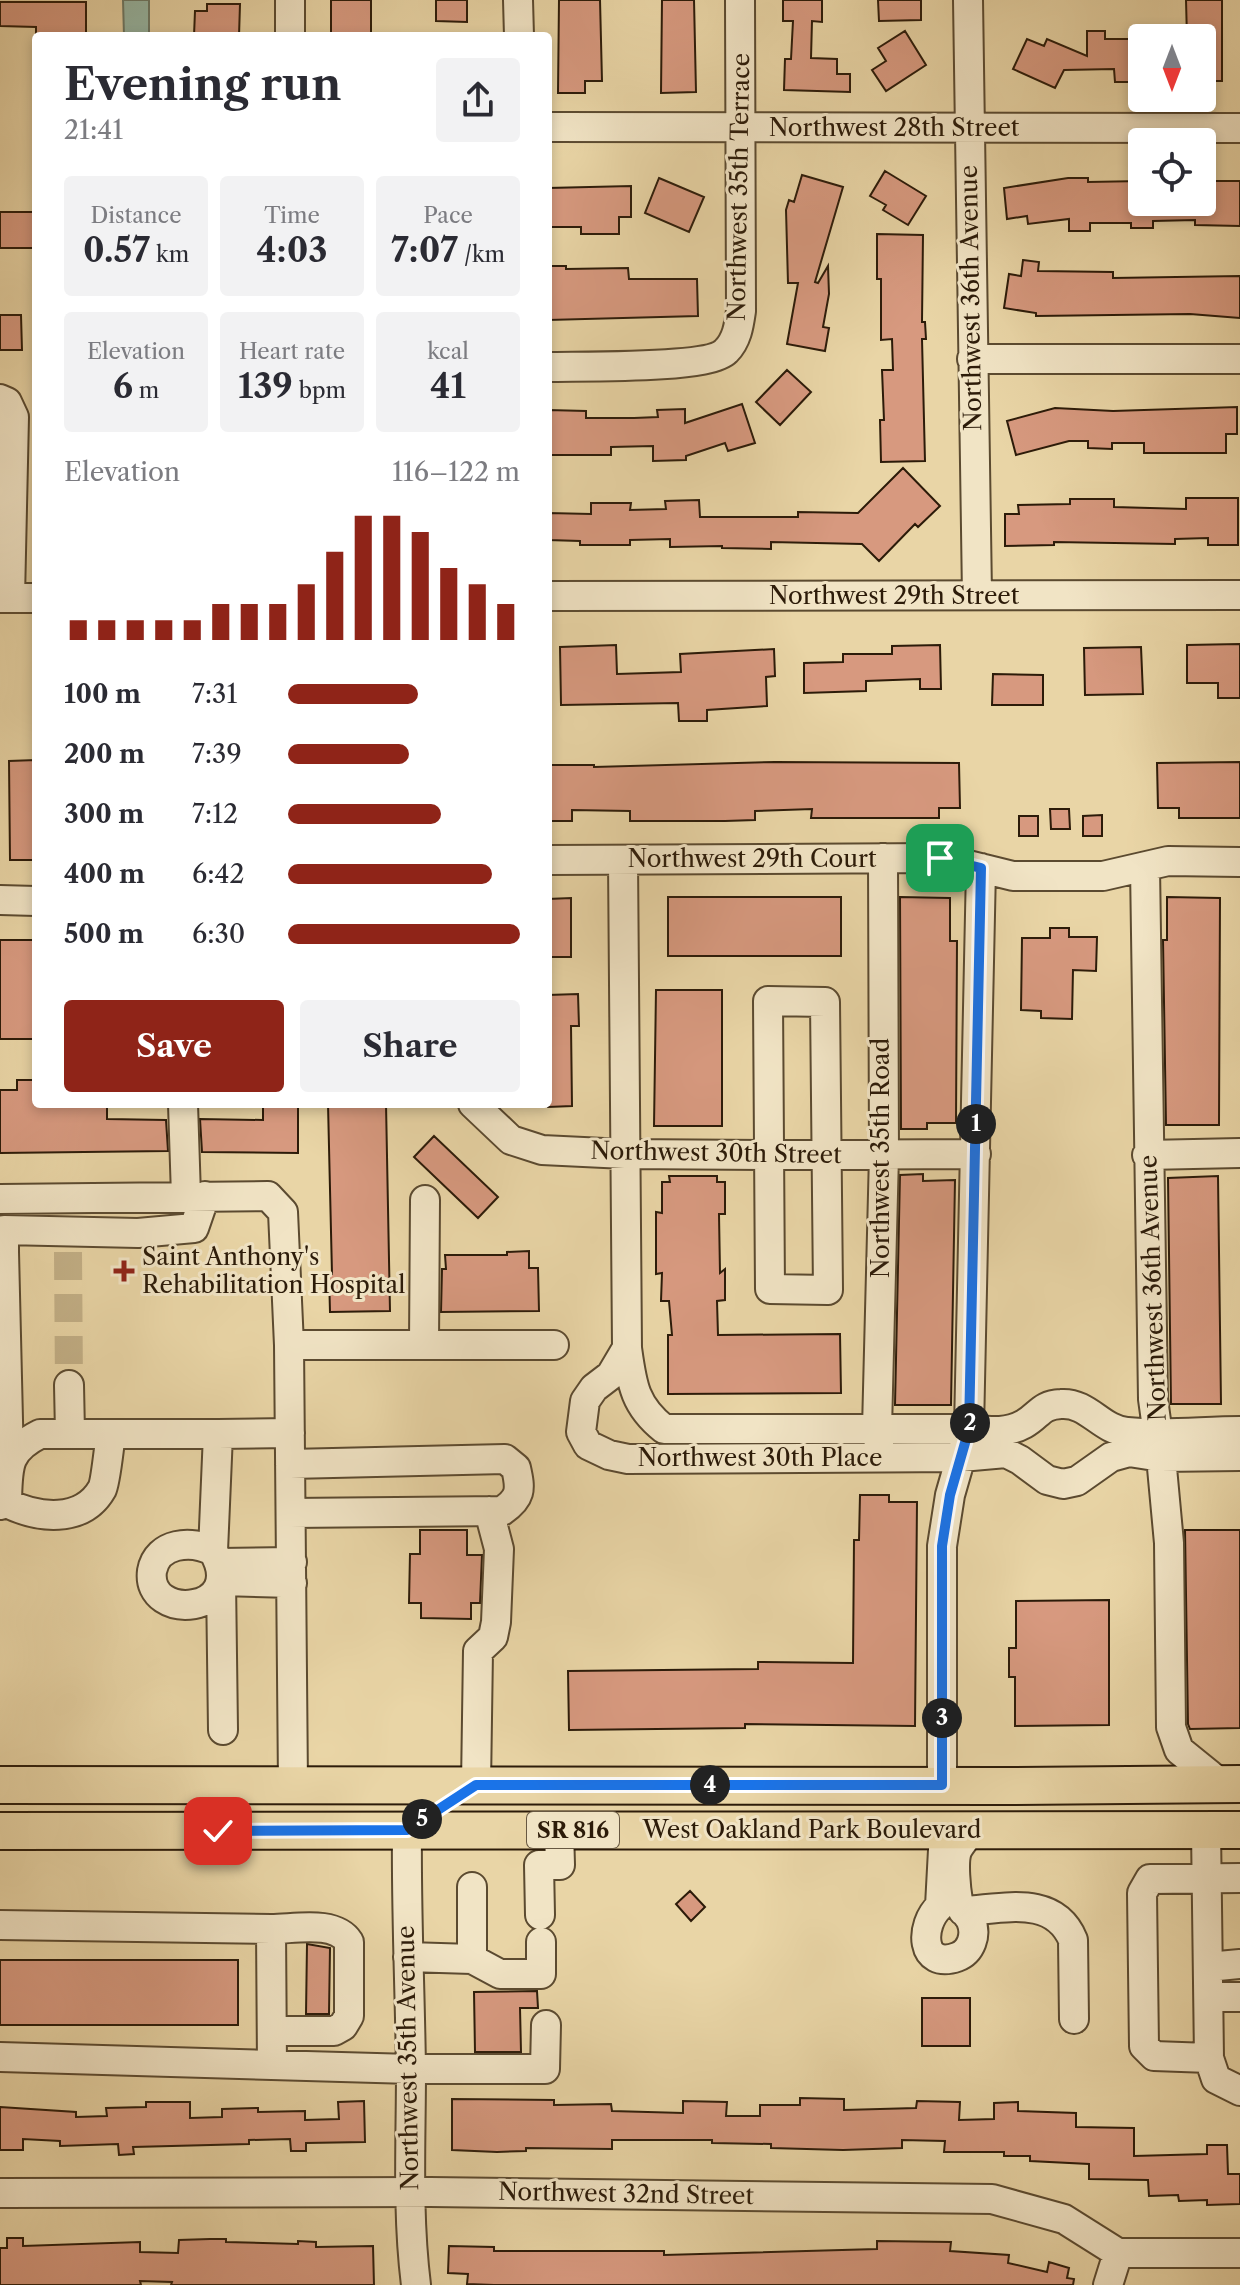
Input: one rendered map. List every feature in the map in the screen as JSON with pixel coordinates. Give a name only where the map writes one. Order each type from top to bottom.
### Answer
[{"type":"main road","name":"West Oakland Park Boulevard","points":[[0,1785],[1230,1784]]},
{"type":"main road","points":[[407,1830],[476,1785]]},
{"type":"main road","points":[[903,1830],[936,1806],[942,1785]]},
{"type":"main road","points":[[958,1830],[972,1807],[1004,1786]]},
{"type":"main road","name":"West Oakland Park Boulevard","points":[[0,1831],[1223,1830]]},
{"type":"street","points":[[290,0],[290,32]]},
{"type":"street","points":[[518,0],[519,32]]},
{"type":"street","name":"Northwest 35th Terrace","points":[[552,367],[660,364],[717,358],[727,351],[738,332],[741,311],[740,0]]},
{"type":"street","name":"Northwest 36th Avenue","points":[[968,0],[977,595]]},
{"type":"street","name":"Northwest 28th Street","points":[[552,127],[1240,128]]},
{"type":"street","points":[[972,359],[1240,359]]},
{"type":"street","points":[[0,399],[7,402],[14,417],[6,452],[6,557],[15,598]]},
{"type":"street","name":"Northwest 29th Street","points":[[552,596],[1240,595]]},
{"type":"street","name":"Northwest 35th Road","points":[[881,1458],[877,1429],[884,1155],[883,858]]},
{"type":"street","name":"Northwest 29th Court","points":[[552,860],[940,858],[1013,876],[1103,876],[1168,861],[1240,862]]},
{"type":"street","points":[[623,860],[627,1348]]},
{"type":"street","name":"Northwest 36th Avenue","points":[[1145,867],[1153,1399],[1169,1543],[1171,1727],[1179,1750],[1230,1784]]},
{"type":"street","points":[[942,1785],[942,1546],[950,1495],[969,1429],[981,868]]},
{"type":"street","points":[[0,900],[32,901]]},
{"type":"street","points":[[768,1001],[825,1002],[826,1155],[828,1290],[770,1289],[768,1001]]},
{"type":"street","points":[[3,1245],[68,1242],[194,1228],[195,1196],[184,1108]]},
{"type":"street","name":"Northwest 30th Street","points":[[477,1108],[511,1140],[542,1150],[625,1154],[976,1154]]},
{"type":"street","points":[[1147,1155],[1240,1153]]},
{"type":"street","points":[[111,1434],[103,1487],[84,1509],[60,1515],[37,1514],[4,1504],[2,1199],[268,1196],[283,1212],[289,1345],[293,1785]]},
{"type":"street","points":[[68,1242],[72,1198]]},
{"type":"street","points":[[424,1344],[425,1200]]},
{"type":"street","points":[[289,1345],[554,1345]]},
{"type":"street","name":"Northwest 30th Place","points":[[627,1348],[633,1390],[648,1416],[664,1429],[969,1429],[1002,1432],[1025,1424],[1044,1406],[1064,1403],[1083,1407],[1099,1422],[1159,1444],[1240,1456]]},
{"type":"street","name":"Northwest 30th Place","points":[[627,1348],[611,1375],[594,1388],[585,1401],[581,1432],[588,1445],[609,1455],[628,1459],[961,1457],[1006,1453],[1047,1480],[1063,1484],[1077,1481],[1111,1457],[1159,1444],[1240,1431]]},
{"type":"street","points":[[69,1385],[70,1433]]},
{"type":"street","points":[[628,1459],[647,1430],[664,1429]]},
{"type":"street","points":[[5,1462],[22,1442],[40,1434],[290,1433]]},
{"type":"street","points":[[218,1434],[223,1730]]},
{"type":"street","points":[[290,1464],[505,1459],[516,1468],[520,1486],[515,1502],[502,1511],[291,1513]]},
{"type":"street","points":[[476,1785],[478,1651],[493,1637],[496,1622],[499,1549],[489,1511]]},
{"type":"street","points":[[218,1565],[292,1573]]},
{"type":"street","name":"Northwest 35th Avenue","points":[[407,1830],[411,2243],[416,2285]]},
{"type":"street","points":[[408,1957],[472,1959],[500,1974],[541,1974],[539,1865],[560,1865],[559,1830]]},
{"type":"street","points":[[958,1830],[958,1904],[974,1930],[972,1943],[966,1954],[953,1959],[938,1958],[926,1946],[924,1936],[932,1913],[940,1906],[958,1830]]},
{"type":"street","points":[[1223,1830],[1208,1878],[1209,2058],[1216,2079],[1240,2091]]},
{"type":"street","points":[[1209,2058],[1154,2056],[1144,2046],[1142,1893],[1150,1879],[1240,1878]]},
{"type":"street","points":[[472,1887],[472,1959]]},
{"type":"street","points":[[963,1911],[1035,1907],[1052,1913],[1068,1928],[1073,1940],[1074,2019]]},
{"type":"street","points":[[0,1925],[334,1929],[344,1935],[349,1942],[349,2016],[343,2026],[334,2031],[272,2031]]},
{"type":"street","points":[[271,1929],[272,2065]]},
{"type":"street","points":[[1208,1967],[1240,1964]]},
{"type":"street","points":[[1209,1997],[1240,1997]]},
{"type":"street","points":[[0,2057],[411,2069],[545,2069],[546,2025]]},
{"type":"street","name":"Northwest 32nd Street","points":[[0,2193],[410,2192],[992,2199],[1064,2219],[1118,2253]]},
{"type":"street","points":[[1108,2285],[1118,2253],[1240,2253]]},
{"type":"shaded area","points":[[123,0],[149,0],[149,32],[124,32]]},
{"type":"building","points":[[331,0],[371,0],[371,32],[331,32]]},
{"type":"building","points":[[436,0],[467,0],[467,22],[436,21]]},
{"type":"building","points":[[559,0],[600,0],[602,81],[585,81],[585,93],[558,93]]},
{"type":"building","points":[[662,0],[694,0],[696,92],[661,93]]},
{"type":"building","points":[[783,0],[822,0],[822,22],[812,21],[811,58],[837,59],[837,74],[850,74],[850,92],[784,90],[785,59],[791,59],[793,21],[783,21]]},
{"type":"building","points":[[878,0],[921,0],[921,20],[879,21]]},
{"type":"building","points":[[1186,0],[1222,0],[1222,81],[1216,81],[1216,24],[1187,24]]},
{"type":"building","points":[[0,2],[86,2],[86,32],[36,32],[36,27],[0,26]]},
{"type":"building","points":[[207,4],[240,4],[239,32],[194,32],[195,11],[207,11]]},
{"type":"building","points":[[905,31],[926,65],[886,91],[872,70],[886,61],[878,48]]},
{"type":"building","points":[[1087,31],[1105,31],[1105,39],[1128,39],[1128,82],[1115,82],[1114,69],[1064,70],[1055,88],[1013,69],[1027,39],[1044,46],[1047,39],[1087,56]]},
{"type":"building","points":[[885,171],[926,196],[908,225],[883,210],[886,205],[870,196]]},
{"type":"building","points":[[802,175],[843,187],[815,282],[818,283],[828,266],[829,294],[823,327],[829,328],[825,351],[787,344],[798,283],[788,283],[786,210],[789,200],[794,202]]},
{"type":"building","points":[[659,178],[704,197],[689,232],[645,213]]},
{"type":"building","points":[[1068,178],[1088,178],[1088,182],[1128,181],[1128,216],[1216,216],[1216,181],[1240,181],[1240,226],[1195,225],[1195,220],[1153,221],[1153,228],[1131,228],[1131,223],[1090,223],[1090,231],[1069,231],[1069,219],[1028,224],[1027,216],[1007,219],[1004,188]]},
{"type":"building","points":[[631,186],[631,217],[619,217],[619,234],[581,234],[581,227],[552,227],[552,188]]},
{"type":"building","points":[[0,212],[32,212],[32,248],[0,248]]},
{"type":"building","points":[[877,234],[923,235],[925,461],[881,462],[880,420],[884,420],[882,370],[893,370],[892,339],[881,340]]},
{"type":"building","points":[[1023,260],[1039,262],[1038,271],[1113,272],[1113,278],[1240,276],[1240,318],[1190,314],[1036,316],[1036,313],[1004,308],[1009,274],[1021,276]]},
{"type":"building","points":[[552,266],[566,266],[566,269],[628,268],[629,279],[697,279],[698,316],[552,320]]},
{"type":"building","points":[[0,315],[21,315],[22,350],[0,350]]},
{"type":"building","points":[[787,370],[811,392],[780,425],[756,402]]},
{"type":"building","points":[[742,404],[755,443],[728,451],[725,443],[686,456],[686,460],[653,461],[653,446],[611,447],[611,455],[552,455],[552,410],[586,411],[586,418],[634,418],[658,417],[657,410],[685,409],[685,423]]},
{"type":"building","points":[[1237,407],[1237,434],[1226,434],[1226,453],[1144,453],[1144,443],[1112,443],[1112,449],[1088,448],[1088,441],[1069,441],[1016,455],[1007,421],[1055,408],[1113,411]]},
{"type":"building","points":[[903,468],[940,506],[918,527],[915,524],[879,561],[862,544],[771,542],[771,549],[670,547],[670,539],[630,540],[630,545],[580,545],[580,541],[552,540],[552,513],[591,514],[591,503],[631,503],[630,510],[666,509],[665,501],[699,500],[700,517],[798,517],[798,512],[858,513]]},
{"type":"building","points":[[1186,498],[1238,498],[1238,545],[1208,545],[1208,538],[1175,539],[1175,544],[1054,542],[1054,545],[1005,546],[1005,514],[1019,514],[1018,505],[1070,504],[1070,499],[1114,499],[1114,507],[1186,509]]},
{"type":"building","points":[[1240,644],[1240,698],[1218,698],[1218,683],[1187,683],[1187,645]]},
{"type":"building","points":[[616,645],[617,674],[681,672],[680,654],[774,649],[775,676],[766,677],[767,706],[707,710],[707,721],[679,721],[678,703],[561,705],[560,647]]},
{"type":"building","points":[[940,645],[941,689],[920,689],[920,679],[866,681],[866,691],[804,693],[804,663],[843,662],[843,654],[892,654],[892,646]]},
{"type":"building","points":[[1141,647],[1143,694],[1085,695],[1084,648]]},
{"type":"building","points":[[993,674],[1043,675],[1043,705],[992,705]]},
{"type":"building","points":[[32,760],[32,860],[10,860],[9,761]]},
{"type":"building","points":[[775,762],[959,763],[960,808],[939,808],[939,818],[811,818],[812,809],[755,811],[755,820],[725,821],[630,821],[630,811],[572,810],[572,821],[552,821],[552,765],[594,767]]},
{"type":"building","points":[[1240,762],[1240,818],[1179,818],[1179,808],[1158,808],[1157,763]]},
{"type":"building","points":[[1050,809],[1069,809],[1070,829],[1051,829]]},
{"type":"building","points":[[1102,815],[1102,836],[1083,836],[1083,816]]},
{"type":"building","points":[[1019,816],[1038,816],[1038,836],[1019,836]]},
{"type":"building","points":[[668,897],[841,897],[841,956],[668,956]]},
{"type":"building","points":[[900,897],[950,898],[950,941],[957,941],[956,1123],[927,1123],[927,1129],[901,1129]]},
{"type":"building","points":[[1167,897],[1220,898],[1219,1125],[1166,1125],[1163,940],[1167,940]]},
{"type":"building","points":[[571,898],[571,957],[552,957],[552,899]]},
{"type":"building","points":[[1050,928],[1069,928],[1069,937],[1097,937],[1096,971],[1073,970],[1072,1019],[1041,1018],[1041,1011],[1021,1010],[1022,938],[1050,938]]},
{"type":"building","points":[[0,940],[32,940],[32,1039],[0,1039]]},
{"type":"building","points":[[656,990],[722,990],[722,1126],[654,1126]]},
{"type":"building","points":[[578,994],[579,1026],[571,1026],[572,1106],[552,1107],[552,995]]},
{"type":"building","points":[[17,1080],[32,1080],[32,1108],[107,1108],[107,1119],[166,1120],[168,1151],[0,1153],[0,1090],[17,1090]]},
{"type":"building","points":[[263,1108],[298,1108],[298,1153],[202,1152],[200,1119],[263,1120]]},
{"type":"building","points":[[328,1108],[386,1108],[390,1311],[330,1312],[329,1274],[332,1274]]},
{"type":"building","points":[[434,1136],[498,1197],[478,1218],[414,1157]]},
{"type":"building","points":[[923,1174],[923,1181],[955,1180],[951,1405],[895,1405],[900,1175]]},
{"type":"building","points":[[669,1176],[717,1176],[717,1182],[725,1182],[725,1214],[719,1214],[720,1273],[725,1269],[725,1300],[717,1301],[718,1335],[840,1334],[841,1393],[668,1394],[668,1335],[672,1335],[669,1301],[661,1301],[662,1273],[656,1274],[656,1212],[662,1213],[662,1182],[670,1182]]},
{"type":"building","points":[[1218,1176],[1221,1404],[1171,1404],[1168,1178]]},
{"type":"building","points":[[529,1251],[529,1268],[538,1268],[539,1311],[441,1312],[445,1255],[507,1255],[507,1252]]},
{"type":"building","points":[[860,1495],[889,1495],[889,1502],[917,1502],[915,1726],[745,1724],[745,1728],[569,1730],[568,1671],[758,1669],[758,1662],[853,1663],[854,1540],[859,1540]]},
{"type":"building","points":[[420,1530],[467,1530],[467,1555],[482,1555],[480,1603],[471,1603],[471,1619],[421,1618],[421,1603],[409,1603],[410,1554],[420,1554]]},
{"type":"building","points":[[1185,1530],[1240,1530],[1240,1728],[1190,1729],[1188,1724]]},
{"type":"building","points":[[1109,1600],[1109,1725],[1015,1726],[1015,1677],[1009,1677],[1009,1648],[1016,1648],[1016,1601]]},
{"type":"building","points":[[690,1891],[705,1907],[691,1921],[676,1904]]},
{"type":"building","points":[[307,1944],[330,1948],[329,2014],[306,2014]]},
{"type":"building","points":[[0,1960],[238,1960],[238,2025],[0,2025]]},
{"type":"building","points":[[537,1991],[538,2008],[520,2008],[521,2052],[475,2052],[474,1992]]},
{"type":"building","points":[[922,1998],[970,1998],[970,2046],[922,2046]]},
{"type":"building","points":[[800,2098],[844,2099],[844,2110],[916,2108],[917,2101],[960,2102],[959,2120],[994,2119],[994,2103],[1018,2102],[1018,2111],[1076,2113],[1076,2127],[1134,2128],[1134,2156],[1207,2154],[1207,2145],[1227,2145],[1228,2174],[1240,2174],[1240,2204],[1207,2205],[1207,2200],[1179,2201],[1178,2195],[1149,2196],[1148,2180],[1089,2179],[1089,2164],[1030,2161],[1030,2156],[1004,2156],[1004,2152],[944,2152],[945,2141],[902,2140],[902,2148],[843,2150],[771,2148],[771,2144],[712,2143],[712,2140],[612,2140],[612,2149],[452,2150],[452,2099],[554,2100],[554,2105],[611,2104],[612,2111],[683,2113],[683,2101],[727,2102],[726,2116],[760,2116],[760,2105],[800,2105]]},
{"type":"building","points":[[364,2101],[365,2142],[306,2143],[306,2151],[291,2151],[290,2139],[249,2140],[249,2144],[133,2147],[134,2154],[119,2155],[118,2144],[60,2146],[60,2141],[23,2139],[23,2150],[0,2150],[0,2107],[76,2112],[76,2117],[107,2116],[106,2108],[146,2107],[146,2102],[190,2102],[190,2118],[222,2117],[222,2109],[258,2108],[258,2112],[305,2111],[305,2120],[339,2119],[338,2102]]},
{"type":"building","points":[[7,2238],[23,2238],[23,2246],[140,2242],[140,2252],[178,2253],[179,2240],[226,2239],[226,2242],[298,2244],[298,2241],[316,2242],[316,2247],[373,2246],[374,2285],[171,2285],[172,2282],[140,2281],[141,2285],[0,2285],[0,2248],[7,2248]]},
{"type":"building","points":[[877,2241],[951,2242],[950,2251],[1009,2255],[1008,2263],[1047,2272],[1049,2262],[1069,2268],[1067,2278],[1074,2279],[1073,2285],[494,2285],[467,2284],[468,2274],[448,2273],[449,2246],[494,2247],[494,2251],[664,2251],[664,2255],[877,2249]]},
{"type":"tunnel","points":[[68,1252],[69,1385]]},
{"type":"place","name":"Saint Anthony's Rehabilitation Hospital","points":[[124,1271]]},
{"type":"route","points":[[218,1831],[407,1830],[476,1785],[942,1785],[942,1546],[950,1495],[969,1429],[981,868],[940,858]]}]
